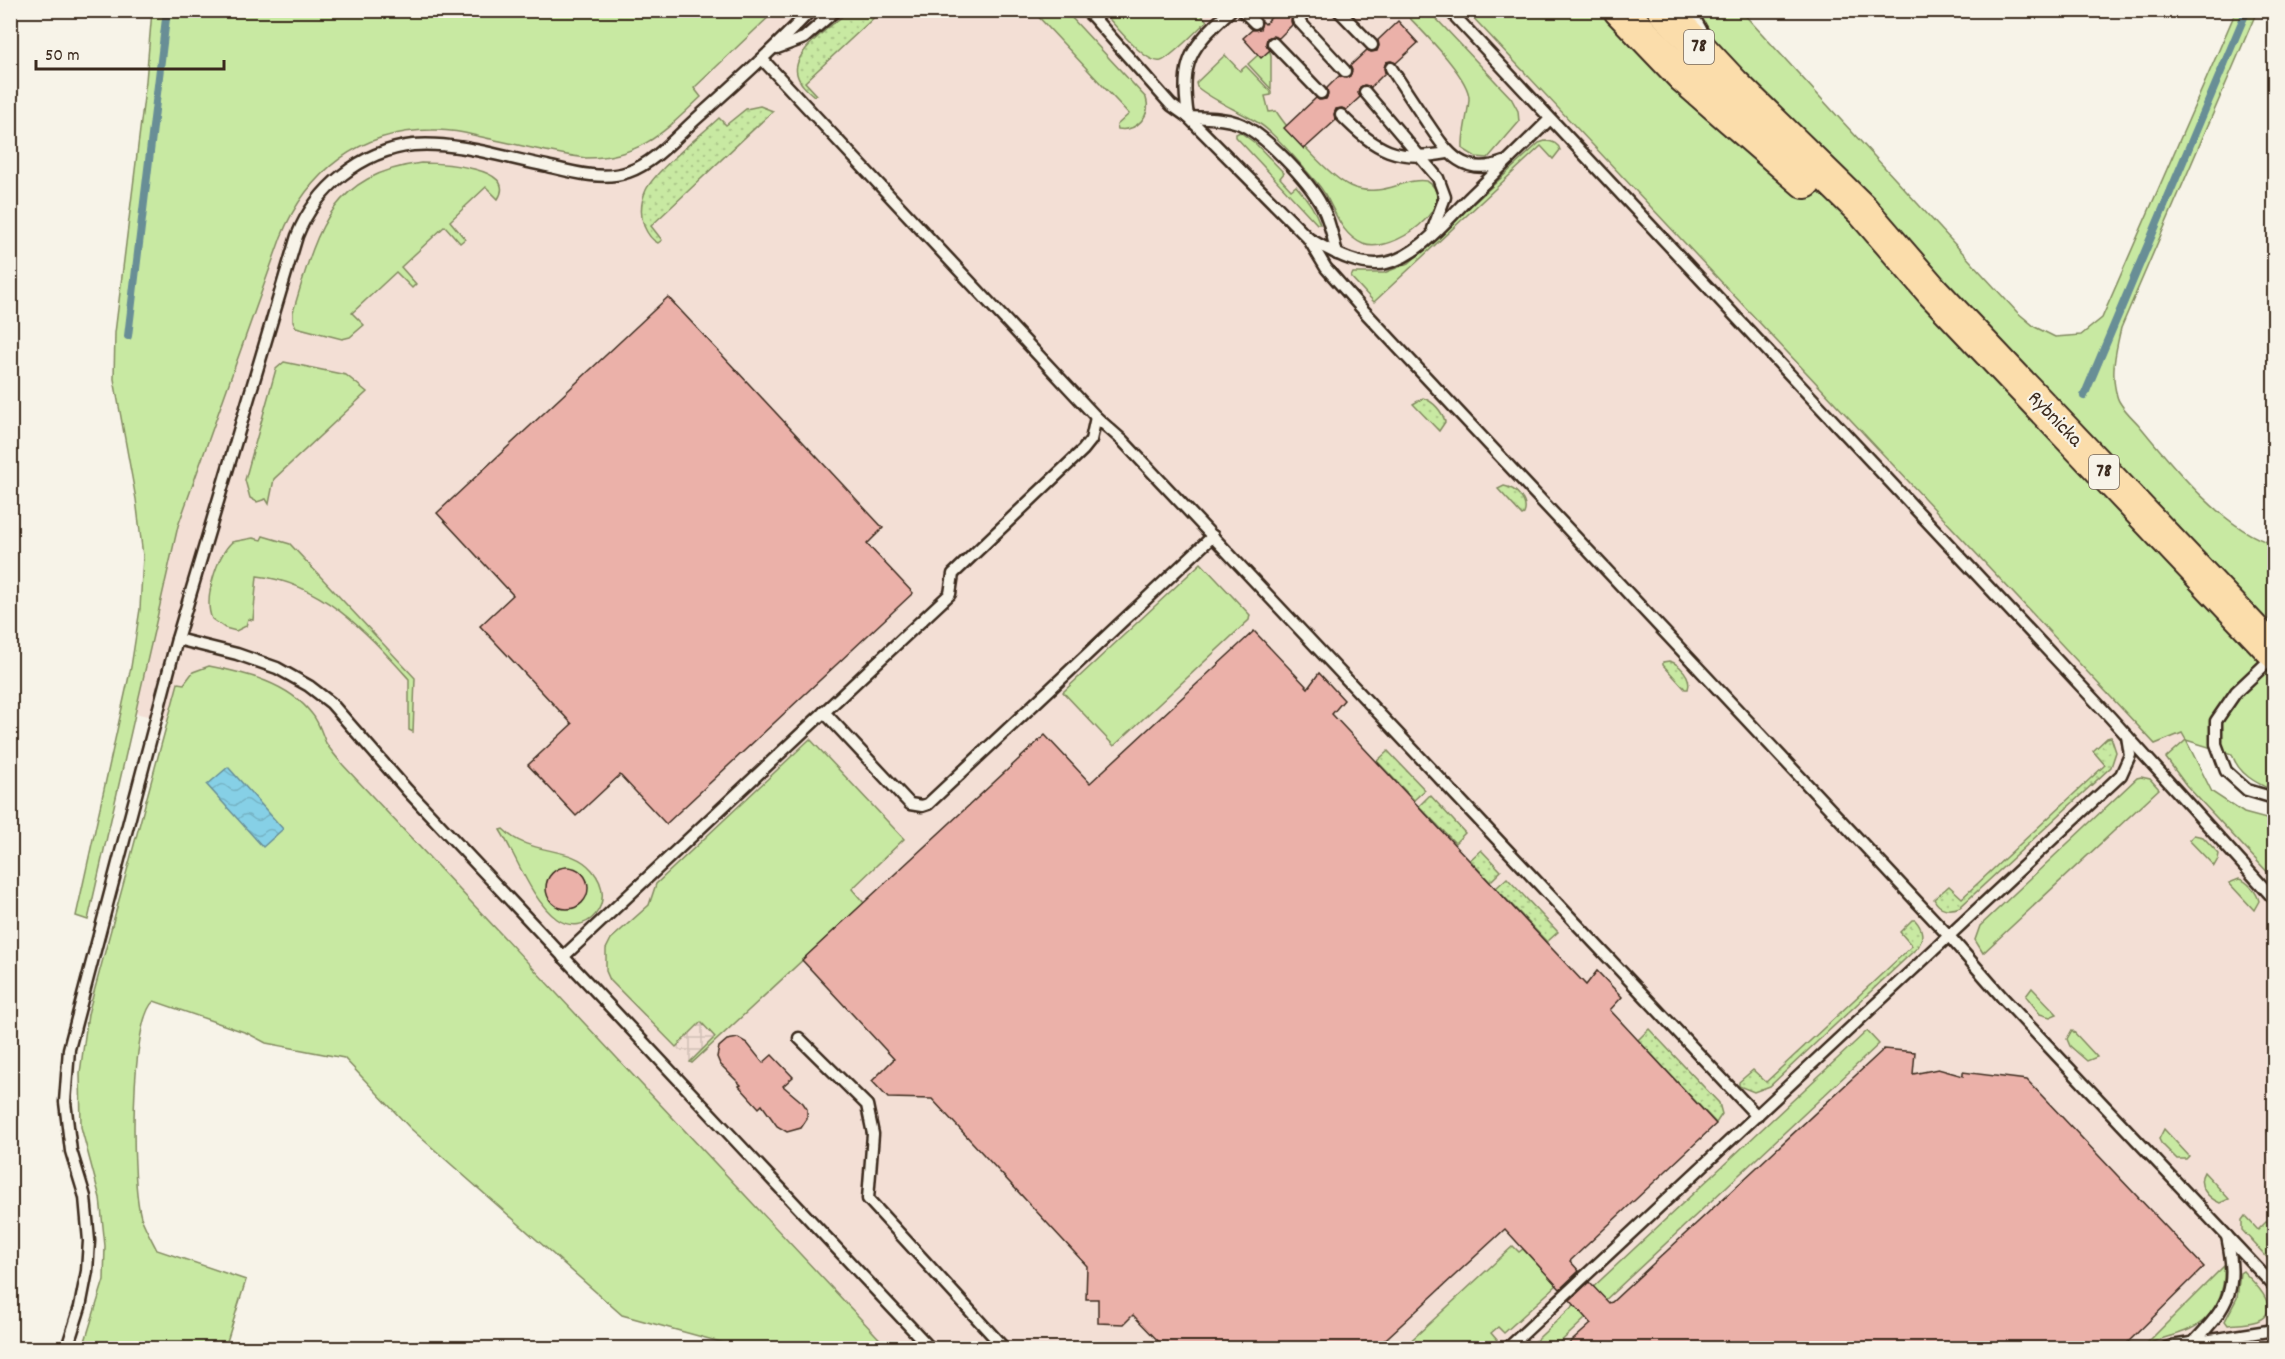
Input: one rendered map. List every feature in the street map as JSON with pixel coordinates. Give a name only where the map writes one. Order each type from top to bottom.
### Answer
[{"type":"main road","name":"Rybnicka","points":[[1620,10],[1684,77],[1933,292]]},
{"type":"main road","name":"Rybnicka","points":[[1664,10],[1733,84],[1862,210],[1933,292],[2274,654]]},
{"type":"lane","points":[[68,1348],[82,1298],[89,1241],[85,1197],[72,1151],[65,1102],[69,1049],[177,639],[297,236],[308,212],[327,188],[351,168],[366,160],[412,145],[462,148],[586,174],[616,175],[638,168],[656,155],[763,60],[812,10]]},
{"type":"lane","points":[[774,50],[804,38],[836,10]]},
{"type":"lane","points":[[1085,10],[1171,105],[1188,117],[1308,238],[1326,268],[1364,311],[2274,1286]]},
{"type":"lane","points":[[1188,117],[1184,92],[1188,61],[1202,38],[1231,10]]},
{"type":"lane","points":[[1242,10],[1255,23]]},
{"type":"lane","points":[[1338,10],[1372,45]]},
{"type":"lane","points":[[1449,10],[2126,734],[2274,899]]},
{"type":"lane","points":[[1690,10],[1733,84]]},
{"type":"lane","points":[[1298,20],[1345,70]]},
{"type":"lane","points":[[1273,43],[1321,93]]},
{"type":"lane","points":[[763,60],[1096,417],[1122,440],[1213,536],[1757,1116]]},
{"type":"lane","points":[[1391,68],[1448,153],[1466,164],[1480,168],[1495,166],[1510,159]]},
{"type":"lane","points":[[1365,92],[1438,177],[1445,197],[1431,235]]},
{"type":"lane","points":[[1341,115],[1358,132],[1386,151],[1421,157],[1448,153]]},
{"type":"lane","points":[[1188,117],[1230,120],[1249,128],[1266,141],[1315,194],[1328,219],[1337,254]]},
{"type":"lane","points":[[1308,238],[1337,254],[1363,263],[1386,263],[1406,256],[1431,235],[1550,119]]},
{"type":"lane","points":[[563,957],[950,594],[953,574],[1083,450],[1091,440],[1096,417]]},
{"type":"lane","points":[[824,712],[910,804],[922,806],[928,804],[1213,536]]},
{"type":"lane","points":[[177,639],[237,654],[277,668],[309,686],[331,703],[407,790],[930,1348]]},
{"type":"lane","points":[[2274,654],[2236,692],[2216,721],[2216,744],[2226,771],[2247,790],[2274,798]]},
{"type":"lane","points":[[1508,1348],[2121,775],[2130,755],[2126,734]]},
{"type":"lane","points":[[799,1038],[867,1105],[873,1134],[868,1199],[1004,1348]]},
{"type":"lane","points":[[2193,1342],[2219,1315],[2229,1295],[2232,1269],[2227,1236]]},
{"type":"lane","points":[[2166,1348],[2274,1329]]},
{"type":"shaded area","points":[[775,11],[1569,11],[2182,733],[2212,792],[2244,813],[2274,821],[2274,1348],[787,1348],[168,721],[135,713],[178,526],[281,237],[305,191],[332,164],[356,148],[383,137],[412,131],[460,132],[586,158],[606,157],[633,151],[660,135],[701,98],[694,89]]},
{"type":"shaded area","points":[[701,1022],[716,1037],[690,1062],[676,1047]]},
{"type":"green space","points":[[152,11],[775,11],[694,88],[701,97],[663,132],[636,148],[605,157],[586,158],[454,131],[406,132],[359,147],[339,159],[305,193],[281,237],[178,526],[88,920],[76,916],[131,667],[140,609],[143,556],[136,499],[114,379],[115,333],[146,81]]},
{"type":"green space","points":[[849,11],[881,11],[805,82],[817,95],[814,96],[798,77],[797,66],[800,57],[815,39]]},
{"type":"green space","points":[[1033,11],[1064,11],[1071,17],[1146,98],[1145,117],[1131,128],[1118,129],[1117,125],[1129,114]]},
{"type":"green space","points":[[1102,11],[1198,11],[1207,21],[1171,55],[1161,61],[1154,60],[1138,50]]},
{"type":"green space","points":[[1403,11],[1429,11],[1511,98],[1518,111],[1519,122],[1488,158],[1476,157],[1463,149],[1469,99],[1467,90],[1453,66]]},
{"type":"green space","points":[[1467,11],[1741,11],[2017,312],[2035,327],[2055,337],[2081,335],[2102,318],[2236,11],[2257,11],[2121,328],[2114,362],[2114,379],[2118,400],[2182,476],[2237,526],[2255,537],[2274,544],[2274,791],[2254,781],[2243,772],[2232,754],[2186,740],[2182,733],[2155,744]]},
{"type":"green space","points":[[1268,46],[1271,55],[1271,89],[1248,64]]},
{"type":"green space","points":[[1225,55],[1240,71],[1246,66],[1271,92],[1271,95],[1265,96],[1269,112],[1276,111],[1310,152],[1342,181],[1353,187],[1370,190],[1414,181],[1427,181],[1436,191],[1436,202],[1430,214],[1405,235],[1390,242],[1376,246],[1363,244],[1354,239],[1341,225],[1317,183],[1274,135],[1260,124],[1197,87],[1196,83]]},
{"type":"green space","points":[[760,106],[773,111],[651,226],[662,240],[658,243],[653,240],[644,226],[642,212],[644,194],[651,182],[719,118],[726,125],[746,109]]},
{"type":"green space","points":[[1240,132],[1255,143],[1284,173],[1280,178],[1291,190],[1296,186],[1300,190],[1313,208],[1320,224],[1317,224],[1236,137],[1236,134]]},
{"type":"green space","points":[[1545,141],[1554,143],[1560,150],[1553,159],[1541,146],[1374,302],[1351,277],[1353,273],[1384,273],[1409,263],[1539,143]]},
{"type":"green space","points":[[421,163],[459,166],[488,174],[497,180],[501,188],[498,199],[486,187],[450,221],[465,239],[460,243],[445,226],[401,267],[416,284],[412,288],[396,272],[352,313],[364,325],[350,337],[342,339],[296,327],[293,312],[301,284],[319,234],[331,213],[346,195],[365,181],[390,170]]},
{"type":"green space","points":[[284,362],[346,375],[367,392],[274,479],[269,504],[266,499],[257,502],[250,498],[245,480],[276,369]]},
{"type":"green space","points":[[1423,398],[1434,404],[1442,414],[1445,422],[1439,431],[1413,404]]},
{"type":"green space","points":[[1504,486],[1509,487],[1523,500],[1524,514],[1522,515],[1498,489]]},
{"type":"green space","points":[[263,536],[290,544],[415,678],[413,732],[409,730],[409,679],[360,628],[323,600],[281,581],[257,576],[253,620],[248,619],[246,626],[236,631],[225,628],[212,619],[210,590],[221,557],[232,542],[253,538],[261,540]]},
{"type":"green space","points":[[1201,563],[1250,615],[1249,620],[1114,746],[1063,692]]},
{"type":"green space","points":[[1669,661],[1677,665],[1687,676],[1688,689],[1685,689],[1663,665],[1663,662]]},
{"type":"green space","points":[[209,666],[265,681],[291,694],[302,703],[314,717],[326,743],[343,765],[888,1348],[723,1348],[724,1343],[622,1315],[410,1128],[344,1058],[266,1043],[247,1033],[154,1001],[146,1015],[136,1069],[135,1172],[141,1217],[157,1250],[246,1280],[225,1348],[83,1348],[104,1280],[105,1246],[100,1198],[81,1127],[80,1073],[88,1014],[178,683],[184,684],[193,672]]},
{"type":"green space","points":[[2111,737],[2116,752],[2111,767],[1960,907],[1949,909],[1936,903],[1934,899],[1949,886],[1962,898],[2105,765],[2093,751]]},
{"type":"green space","points":[[810,739],[904,839],[852,889],[864,903],[692,1063],[690,1062],[715,1037],[701,1022],[676,1047],[610,980],[606,971],[606,949],[611,939],[649,905],[656,884]]},
{"type":"green space","points":[[2186,740],[2212,792],[2244,813],[2274,821],[2274,879],[2186,785],[2166,758]]},
{"type":"green space","points":[[1388,751],[1425,790],[1414,800],[1377,761]]},
{"type":"green space","points":[[2137,778],[2150,779],[2159,789],[1983,953],[1975,940],[1980,926]]},
{"type":"green space","points":[[1430,795],[1465,833],[1455,843],[1419,806]]},
{"type":"green space","points":[[503,829],[525,844],[573,857],[592,870],[600,882],[602,894],[601,905],[596,914],[588,921],[568,924],[557,919],[548,911],[532,890],[500,830]]},
{"type":"green space","points":[[2194,835],[2203,837],[2219,854],[2214,866],[2189,840]]},
{"type":"green space","points":[[1481,850],[1501,871],[1490,882],[1470,860]]},
{"type":"green space","points":[[1507,878],[1558,932],[1547,942],[1496,888]]},
{"type":"green space","points":[[2239,879],[2249,885],[2258,898],[2259,901],[2254,910],[2229,883]]},
{"type":"green space","points":[[1912,920],[1915,920],[1921,930],[1922,936],[1918,947],[1770,1086],[1754,1092],[1739,1086],[1739,1082],[1753,1070],[1766,1082],[1912,946],[1900,932]]},
{"type":"green space","points":[[2032,988],[2057,1014],[2050,1017],[2040,1014],[2026,996]]},
{"type":"green space","points":[[1649,1029],[1719,1103],[1722,1114],[1716,1123],[1638,1040]]},
{"type":"green space","points":[[2072,1030],[2097,1057],[2087,1061],[2070,1046],[2067,1039]]},
{"type":"green space","points":[[1867,1031],[1879,1044],[1554,1348],[1528,1348]]},
{"type":"green space","points":[[2164,1129],[2189,1156],[2186,1159],[2177,1159],[2161,1143],[2159,1139]]},
{"type":"green space","points":[[2204,1172],[2229,1199],[2220,1203],[2211,1198],[2202,1186]]},
{"type":"green space","points":[[2274,1214],[2274,1265],[2242,1230],[2242,1220],[2245,1216],[2258,1230]]},
{"type":"green space","points":[[1513,1246],[1519,1252],[1523,1249],[1557,1285],[1504,1333],[1498,1327],[1491,1333],[1497,1340],[1488,1348],[1403,1348]]},
{"type":"green space","points":[[2224,1266],[2220,1296],[2204,1321],[2186,1331],[2142,1348]]},
{"type":"green space","points":[[2243,1271],[2264,1296],[2268,1303],[2268,1310],[2265,1316],[2257,1321],[2228,1325],[2225,1321],[2237,1298],[2240,1273]]},
{"type":"water","points":[[228,767],[283,829],[263,847],[207,785]]},
{"type":"building","points":[[1278,10],[1307,10],[1303,14],[1293,15],[1292,25],[1279,38],[1272,36],[1267,38],[1266,44],[1270,50],[1261,58],[1243,38],[1252,30],[1260,29],[1262,21],[1265,24]]},
{"type":"building","points":[[1398,21],[1418,43],[1396,63],[1386,62],[1385,73],[1371,87],[1364,85],[1360,87],[1358,93],[1360,97],[1346,110],[1336,109],[1334,114],[1336,120],[1304,149],[1284,128],[1316,98],[1326,99],[1327,88],[1339,76],[1346,78],[1350,76],[1352,70],[1350,66],[1367,50],[1377,51],[1378,40]]},
{"type":"building","points":[[668,297],[883,528],[867,544],[913,593],[666,824],[620,775],[576,816],[528,765],[572,724],[480,626],[513,595],[437,513]]},
{"type":"building","points":[[1254,631],[1308,688],[1319,673],[1344,700],[1332,714],[1586,985],[1597,971],[1622,997],[1610,1010],[1716,1124],[1570,1261],[1579,1271],[1560,1289],[1505,1229],[1376,1348],[1165,1348],[1133,1315],[1124,1324],[1098,1323],[1098,1299],[1086,1299],[1087,1266],[932,1099],[888,1098],[872,1081],[894,1059],[802,960],[1045,735],[1090,783]]},
{"type":"building","points":[[567,867],[582,873],[588,888],[582,903],[567,909],[552,903],[546,888],[552,873]]},
{"type":"building","points":[[738,1038],[747,1043],[763,1063],[772,1055],[793,1077],[783,1086],[807,1109],[807,1119],[801,1128],[787,1132],[777,1126],[762,1105],[759,1108],[720,1064],[717,1057],[719,1047],[727,1040]]},
{"type":"building","points":[[1884,1049],[1915,1052],[1913,1074],[1938,1069],[1963,1076],[1963,1072],[2027,1080],[2204,1267],[2122,1348],[1564,1348],[1591,1324],[1570,1300],[1589,1282],[1609,1303],[1612,1302]]},
{"type":"waterway","points":[[128,336],[167,10]]},
{"type":"waterway","points":[[2084,396],[2247,10]]}]
